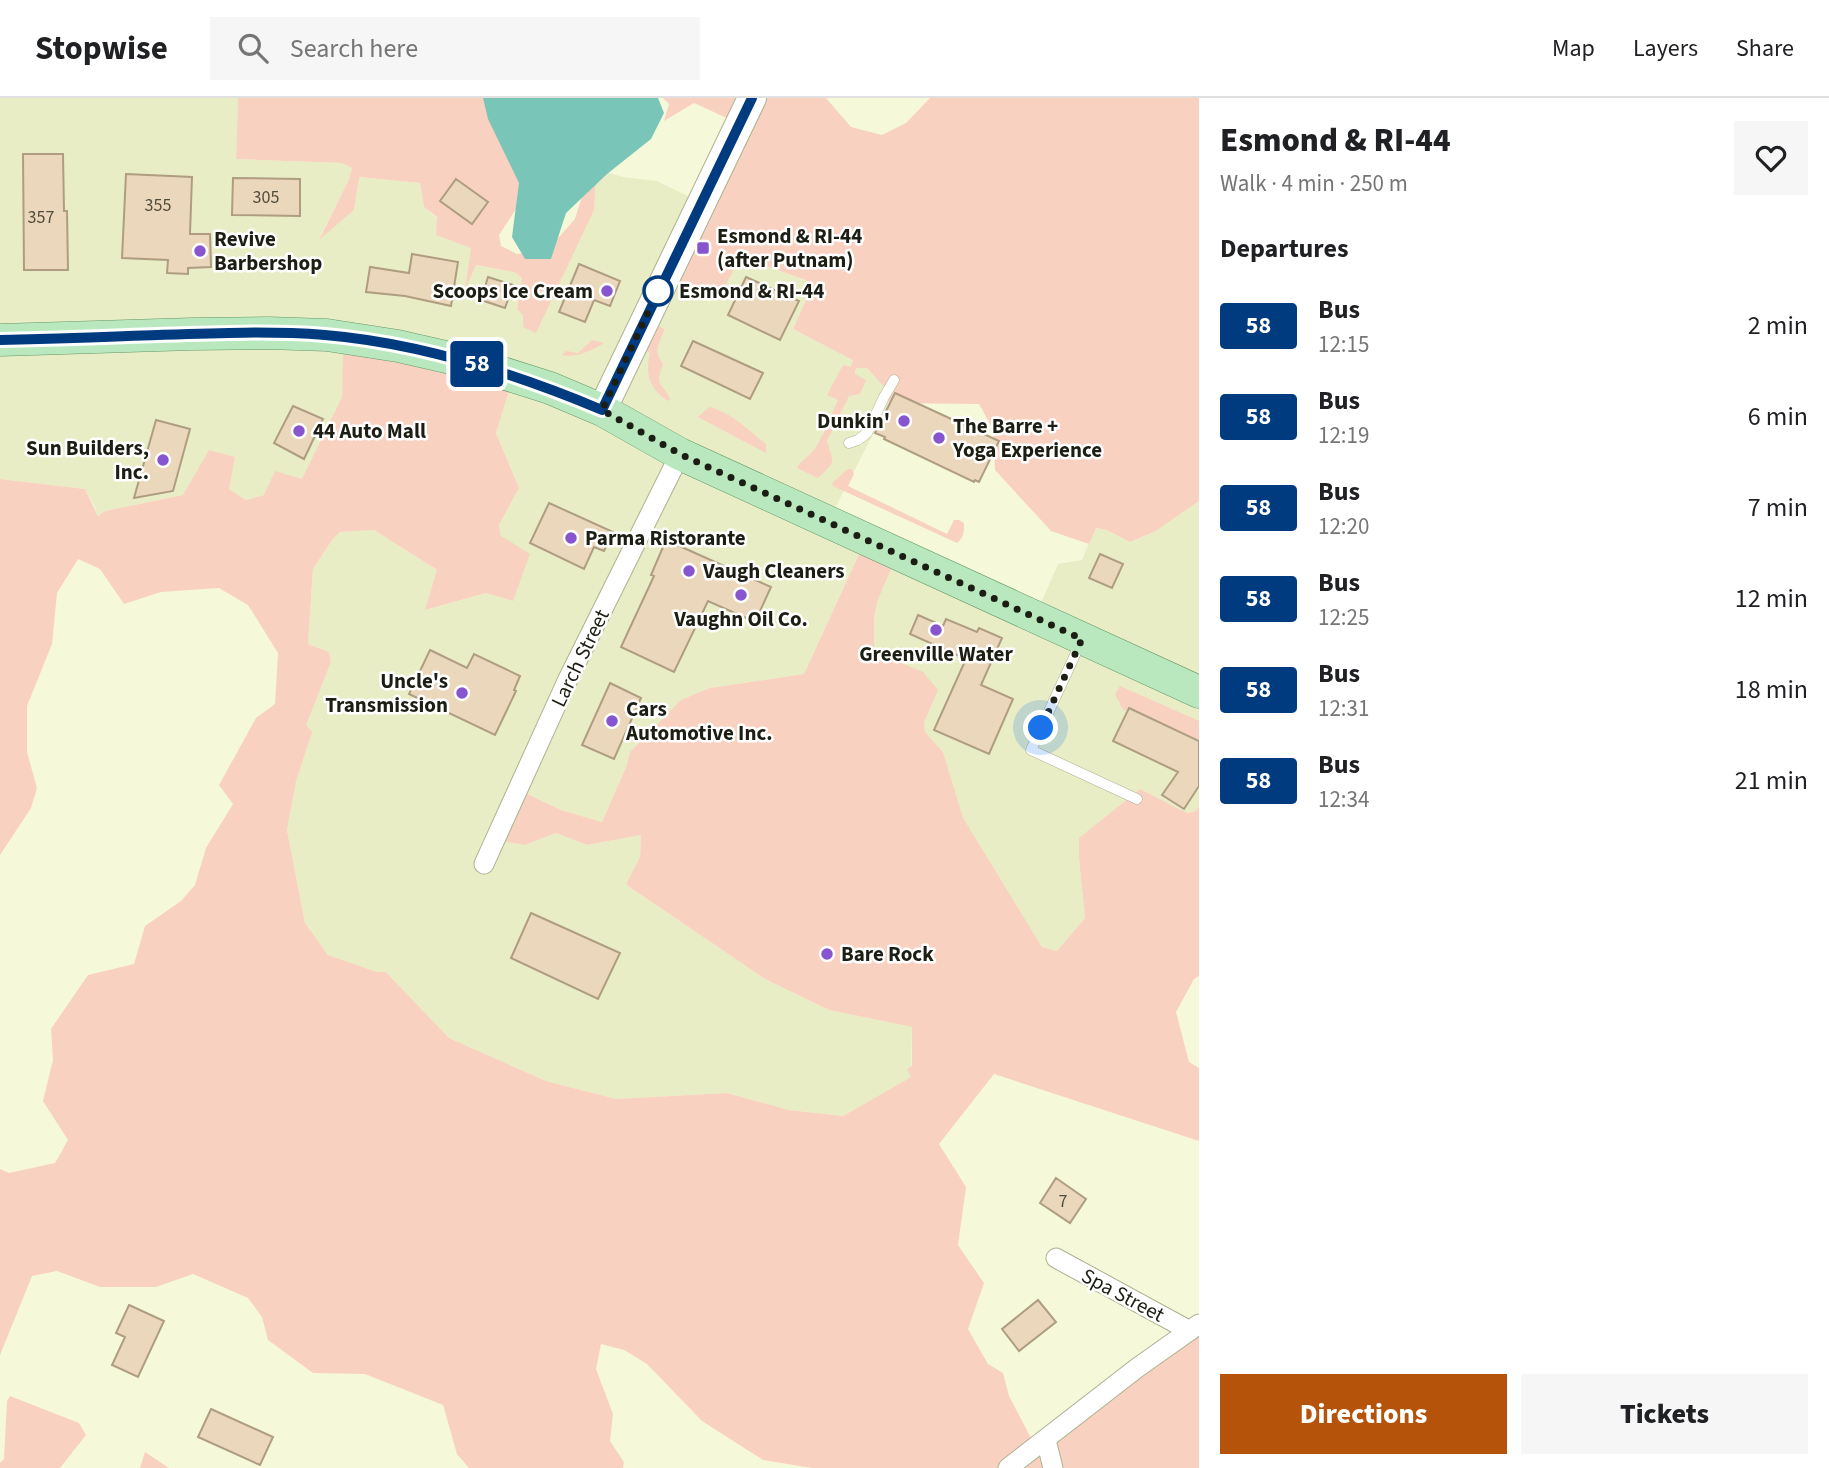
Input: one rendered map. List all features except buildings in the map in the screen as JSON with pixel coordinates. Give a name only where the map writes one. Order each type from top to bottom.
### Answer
[{"type":"main road","points":[[602,410],[752,98]]},
{"type":"main road","points":[[0,341],[217,333],[327,335],[398,346],[468,362],[550,388],[602,410],[680,454],[1199,692]]},
{"type":"street","name":"Larch Street","points":[[484,864],[572,672],[680,454]]},
{"type":"street","name":"Spa Street","points":[[1056,1258],[1194,1328]]},
{"type":"street","points":[[1007,1468],[1137,1368],[1194,1328]]},
{"type":"street","points":[[1046,1440],[1053,1468]]},
{"type":"lane","points":[[849,443],[867,433],[894,380]]},
{"type":"lane","points":[[1082,639],[1031,750],[1136,799]]},
{"type":"shaded area","points":[[0,98],[238,98],[236,159],[342,163],[352,168],[319,239],[354,210],[358,177],[420,183],[424,207],[472,248],[465,288],[476,265],[514,272],[522,278],[517,308],[523,315],[523,327],[596,174],[602,171],[623,177],[657,181],[698,201],[740,257],[806,280],[809,293],[793,329],[853,359],[854,385],[856,368],[867,368],[885,388],[889,403],[831,516],[866,539],[804,674],[710,688],[630,752],[602,822],[561,810],[517,789],[525,845],[556,833],[588,845],[641,835],[640,857],[626,884],[631,888],[765,979],[829,1010],[912,1027],[911,1077],[843,1116],[789,1110],[727,1093],[616,1099],[546,1081],[449,1038],[386,972],[377,972],[328,955],[305,923],[287,830],[305,725],[331,662],[329,652],[308,644],[313,569],[340,532],[374,530],[438,571],[426,610],[486,593],[501,536],[499,525],[519,488],[496,433],[510,388],[344,351],[342,397],[302,480],[264,495],[246,500],[229,489],[183,495],[105,511],[98,516],[85,489],[0,479]]},
{"type":"shaded area","points":[[238,98],[486,98],[515,158],[522,200],[499,235],[501,246],[517,254],[542,250],[560,236],[575,219],[587,180],[596,174],[594,210],[536,333],[523,327],[523,315],[517,309],[522,278],[514,272],[476,265],[465,290],[471,248],[436,235],[437,217],[424,207],[420,183],[359,177],[354,210],[319,240],[352,168],[342,163],[236,159]]},
{"type":"shaded area","points":[[663,98],[826,98],[851,127],[882,135],[906,123],[930,98],[1199,98],[1199,501],[1156,531],[1130,542],[1107,530],[1096,528],[1089,544],[1051,531],[995,470],[993,429],[979,404],[889,403],[885,388],[867,368],[856,368],[855,374],[866,380],[860,394],[849,396],[827,441],[832,458],[831,465],[818,478],[797,468],[819,441],[838,400],[827,395],[843,365],[851,367],[853,360],[793,329],[809,293],[806,280],[740,257],[719,298],[673,277],[731,120],[694,103],[664,121],[669,104]]},
{"type":"shaded area","points":[[658,325],[664,329],[658,349],[663,364],[659,381],[670,399],[668,401],[656,391],[648,374],[650,353],[646,351]]},
{"type":"shaded area","points":[[592,340],[604,343],[583,353],[562,355],[566,351],[578,353]]},
{"type":"shaded area","points":[[385,348],[510,388],[496,433],[519,488],[499,525],[501,536],[530,554],[513,601],[486,593],[425,610],[437,570],[374,530],[340,532],[313,569],[308,644],[329,652],[331,662],[306,725],[312,732],[296,781],[287,830],[305,923],[328,955],[377,972],[386,972],[449,1038],[546,1081],[616,1099],[727,1093],[789,1110],[843,1116],[911,1077],[907,1069],[912,1066],[912,1027],[829,1010],[765,979],[626,884],[640,857],[641,835],[587,845],[556,833],[525,845],[502,841],[517,789],[561,810],[602,822],[630,752],[681,700],[710,688],[804,674],[866,539],[898,553],[877,602],[874,652],[923,672],[938,690],[924,722],[925,732],[943,752],[963,818],[1042,947],[1057,951],[1085,918],[1079,838],[1140,789],[1187,813],[1196,811],[1199,806],[1199,976],[1194,979],[1176,1012],[1189,1062],[1199,1068],[1199,1141],[994,1074],[939,1144],[966,1187],[958,1245],[984,1283],[968,1329],[988,1364],[1003,1373],[1009,1396],[1031,1438],[1199,1323],[1199,1468],[812,1468],[763,1460],[702,1421],[647,1364],[624,1350],[601,1344],[596,1369],[613,1414],[610,1441],[624,1462],[623,1468],[469,1468],[457,1454],[443,1405],[365,1374],[313,1373],[268,1340],[262,1317],[248,1298],[193,1274],[156,1287],[100,1287],[57,1271],[32,1276],[0,1355],[0,1169],[9,1173],[55,1163],[68,1140],[43,1101],[53,1060],[51,1029],[88,975],[134,964],[145,926],[181,901],[195,885],[206,848],[233,804],[219,785],[256,718],[275,704],[278,653],[248,605],[219,588],[161,592],[124,604],[100,569],[78,559],[57,593],[52,644],[27,706],[27,752],[37,788],[31,808],[0,855],[0,479],[85,489],[98,516],[105,511],[183,495],[209,450],[235,457],[229,489],[246,500],[264,495],[275,471],[302,479],[342,397],[343,352]]},
{"type":"shaded area","points":[[709,407],[725,413],[746,427],[766,444],[766,453],[698,417]]},
{"type":"shaded area","points":[[848,469],[852,469],[854,474],[848,486],[947,534],[954,520],[964,523],[961,539],[957,543],[833,486],[832,483]]},
{"type":"shaded area","points":[[1199,501],[1199,806],[1196,811],[1187,813],[1140,789],[1079,859],[1085,918],[1057,951],[1042,947],[962,818],[943,752],[925,732],[924,722],[874,652],[877,602],[898,553],[1035,617],[1058,564],[1082,560],[1095,528],[1107,530],[1130,542],[1156,531]]},
{"type":"shaded area","points":[[1120,686],[1199,721],[1199,740],[1129,707],[1126,711],[1123,710],[1115,694]]},
{"type":"shaded area","points":[[10,1396],[79,1423],[86,1435],[60,1468],[0,1468],[4,1459],[7,1401]]},
{"type":"shaded area","points":[[145,1452],[169,1468],[140,1468]]},
{"type":"water","points":[[483,98],[658,98],[664,113],[651,139],[607,174],[566,213],[551,259],[525,259],[512,237],[519,183],[488,119]]},
{"type":"bus line","name":"58","points":[[0,340],[230,333],[327,335],[398,346],[468,362],[550,388],[602,410],[752,98]]},
{"type":"place","name":"Esmond & RI-44 (after Putnam)","points":[[703,248]]},
{"type":"place","name":"Revive Barbershop","points":[[200,251]]},
{"type":"place","name":"Scoops Ice Cream","points":[[607,291]]},
{"type":"place","name":"Esmond & RI-44","points":[[658,291]]},
{"type":"place","name":"Dunkin'","points":[[904,421]]},
{"type":"place","name":"44 Auto Mall","points":[[299,431]]},
{"type":"place","name":"The Barre + Yoga Experience","points":[[939,438]]},
{"type":"place","name":"Sun Builders, Inc.","points":[[163,460]]},
{"type":"place","name":"Parma Ristorante","points":[[571,538]]},
{"type":"place","name":"Vaugh Cleaners","points":[[689,571]]},
{"type":"place","name":"Vaughn Oil Co.","points":[[741,595]]},
{"type":"place","name":"Greenville Water","points":[[936,630]]},
{"type":"place","name":"Uncle's Transmission","points":[[462,693]]},
{"type":"place","name":"Cars Automotive Inc.","points":[[612,721]]},
{"type":"place","name":"Bare Rock","points":[[827,954]]},
{"type":"route","points":[[658,291],[602,410],[680,454],[1082,639],[1041,728]]}]
